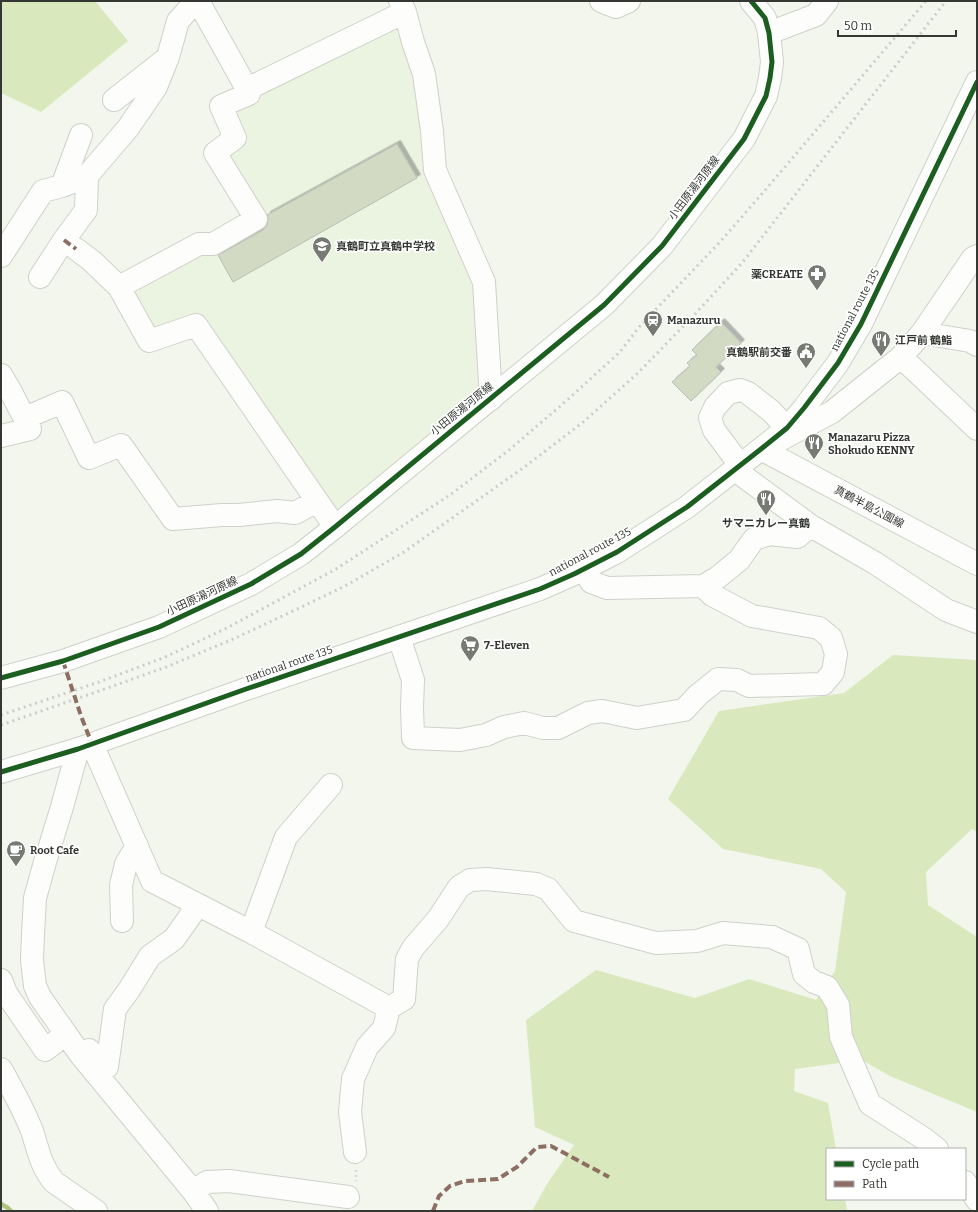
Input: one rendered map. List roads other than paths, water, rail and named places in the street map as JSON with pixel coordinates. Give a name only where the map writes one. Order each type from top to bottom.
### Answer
[{"type":"main road","points":[[1,256],[43,190],[62,186],[87,176],[128,128],[156,87],[168,57],[178,21],[197,1],[249,94],[221,106],[235,138],[215,153],[256,219],[213,244],[199,244],[118,287]]},
{"type":"main road","points":[[601,1],[616,7],[629,1]]},
{"type":"main road","name":"小田原湯河原線","points":[[1,678],[63,661],[159,627],[251,584],[301,554],[336,527],[604,305],[662,246],[744,139],[766,96],[772,62],[769,33],[764,18],[751,1]]},
{"type":"main road","points":[[769,33],[816,15],[827,1]]},
{"type":"main road","points":[[247,88],[403,6],[424,74],[432,131],[435,170],[484,282],[491,399]]},
{"type":"main road","points":[[114,100],[168,57]]},
{"type":"main road","name":"national route 135","points":[[1,772],[85,747],[399,636],[540,589],[585,569],[622,549],[686,507],[787,428],[838,363],[861,324],[977,82]]},
{"type":"main road","points":[[62,186],[81,135]]},
{"type":"main road","points":[[40,277],[86,210],[87,176]]},
{"type":"main road","points":[[76,249],[92,261],[118,287],[149,341],[196,325],[336,527]]},
{"type":"main road","points":[[761,449],[832,412],[901,357],[922,333],[976,254]]},
{"type":"main road","points":[[922,333],[970,341],[977,345]]},
{"type":"main road","points":[[901,357],[977,429]]},
{"type":"main road","points":[[1,375],[30,429],[1,436]]},
{"type":"main road","points":[[787,428],[771,410],[748,393],[740,390],[728,393],[715,407],[710,418],[714,430],[738,467],[811,526],[874,563],[946,610],[977,622]]},
{"type":"main road","points":[[25,418],[62,402],[89,458],[121,445],[173,519],[277,511],[295,513],[318,501]]},
{"type":"main road","name":"真鶴半島公園線","points":[[761,449],[977,564]]},
{"type":"main road","points":[[585,569],[591,582],[607,588],[703,586],[717,578],[738,560],[754,539],[770,534],[797,537],[811,526]]},
{"type":"main road","points":[[399,636],[413,680],[413,738],[460,740],[486,735],[504,726],[524,723],[543,728],[558,728],[588,713],[602,711],[637,718],[684,710],[698,695],[718,679],[737,680],[749,686],[823,684],[833,672],[836,654],[833,643],[831,638],[819,628],[752,616],[712,595],[703,586]]},
{"type":"main road","points":[[85,747],[137,846],[152,881],[252,932],[389,1008]]},
{"type":"main road","points":[[85,747],[62,807],[35,898],[33,934],[34,986],[80,1054],[193,1191],[207,1211]]},
{"type":"main road","points":[[252,932],[286,837],[331,785]]},
{"type":"main road","points":[[122,921],[121,885],[126,864],[137,846]]},
{"type":"main road","points":[[355,1152],[350,1112],[353,1079],[367,1047],[384,1028],[389,1008],[404,999],[407,959],[413,948],[438,918],[459,887],[470,880],[487,879],[536,884],[548,889],[574,921],[656,943],[697,941],[723,933],[772,937],[798,949],[804,974],[814,982],[828,987],[838,1005],[841,1036],[870,1104],[923,1138],[936,1148]]},
{"type":"main road","points":[[80,1054],[89,1050],[107,1067],[115,1009],[129,990],[150,956],[174,940],[198,905]]},
{"type":"main road","points":[[1,980],[6,993],[45,1050],[66,1034]]},
{"type":"main road","points":[[1,1069],[32,1130],[42,1164],[49,1176],[54,1182],[96,1211]]},
{"type":"main road","points":[[193,1191],[207,1182],[228,1181],[348,1197]]},
{"type":"main road","points":[[966,1184],[977,1200]]},
{"type":"waterway","points":[[1,1204],[11,1211]]},
{"type":"railway","points":[[1,715],[99,682],[163,658],[225,629],[336,569],[450,495],[509,450],[620,352],[640,326],[720,242],[926,1]]},
{"type":"railway","points":[[1,725],[166,667],[231,640],[345,586],[404,552],[523,468],[582,423],[638,373],[742,263],[946,1]]},
{"type":"place","name":"真鶴町立真鶴中学校","points":[[322,263]]},
{"type":"place","name":"薬CREATE","points":[[817,291]]},
{"type":"place","name":"Manazuru","points":[[653,337]]},
{"type":"place","name":"江戸前 鶴鮨","points":[[881,357]]},
{"type":"place","name":"真鶴駅前交番","points":[[806,369]]},
{"type":"place","name":"Manazaru Pizza Shokudo KENNY","points":[[814,460]]},
{"type":"place","name":"サマニカレー真鶴","points":[[766,516]]},
{"type":"place","name":"7-Eleven","points":[[470,662]]},
{"type":"place","name":"Root Cafe","points":[[16,867]]}]
